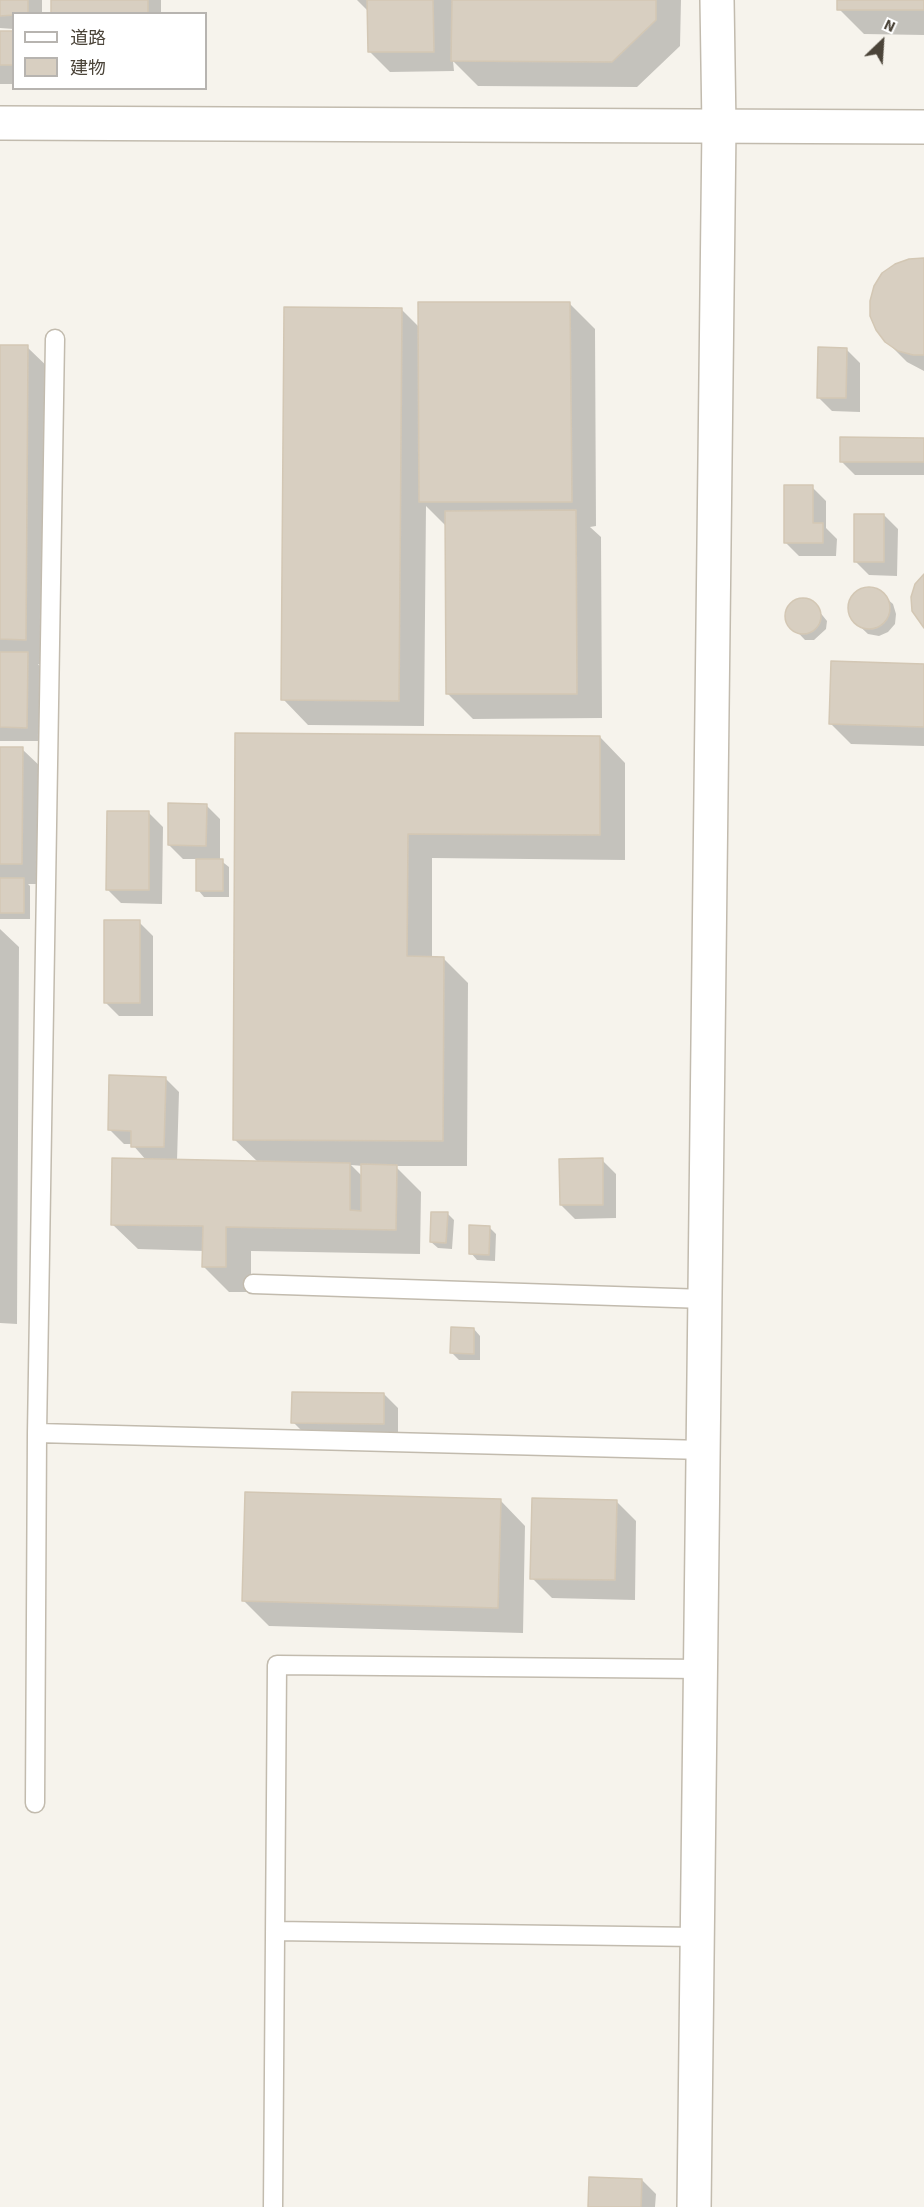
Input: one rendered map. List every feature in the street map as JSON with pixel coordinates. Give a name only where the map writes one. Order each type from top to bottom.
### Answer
[{"type":"street","points":[[694,2207],[719,127],[717,0]]},
{"type":"street","points":[[0,123],[924,127]]},
{"type":"lane","points":[[35,1803],[37,1433],[54,339]]},
{"type":"lane","points":[[253,1284],[705,1299]]},
{"type":"lane","points":[[37,1433],[704,1450]]},
{"type":"lane","points":[[273,2207],[277,1665],[701,1669]]},
{"type":"lane","points":[[276,1930],[698,1937]]},
{"type":"building","points":[[0,0],[28,0],[28,12],[12,12],[12,15],[0,16]]},
{"type":"building","points":[[51,0],[148,0],[148,12],[51,12]]},
{"type":"building","points":[[367,0],[433,0],[434,52],[368,52]]},
{"type":"building","points":[[452,0],[656,0],[656,20],[612,62],[451,61]]},
{"type":"building","points":[[837,0],[924,0],[924,10],[837,10]]},
{"type":"building","points":[[0,31],[12,31],[12,65],[0,65]]},
{"type":"building","points":[[924,258],[924,355],[913,355],[898,351],[885,342],[870,316],[870,301],[874,286],[882,273],[895,264],[909,259]]},
{"type":"building","points":[[418,302],[570,302],[572,502],[419,502]]},
{"type":"building","points":[[284,307],[402,308],[399,701],[281,700]]},
{"type":"building","points":[[0,345],[28,345],[26,640],[0,639]]},
{"type":"building","points":[[818,347],[847,348],[846,398],[817,398]]},
{"type":"building","points":[[840,437],[924,438],[924,462],[840,462]]},
{"type":"building","points":[[784,485],[813,485],[813,523],[823,523],[823,543],[784,543]]},
{"type":"building","points":[[576,510],[577,694],[446,694],[445,511]]},
{"type":"building","points":[[854,514],[884,514],[884,562],[854,562]]},
{"type":"building","points":[[924,574],[924,628],[912,611],[911,597],[915,584]]},
{"type":"building","points":[[869,587],[884,593],[890,608],[884,623],[869,629],[854,623],[848,608],[854,593]]},
{"type":"building","points":[[803,598],[816,603],[821,616],[816,629],[803,634],[790,629],[785,616],[790,603]]},
{"type":"building","points":[[0,652],[28,652],[27,728],[0,727]]},
{"type":"building","points":[[831,661],[924,664],[924,727],[829,724]]},
{"type":"building","points":[[235,733],[600,736],[600,835],[408,834],[407,956],[444,957],[443,1141],[233,1140]]},
{"type":"building","points":[[0,747],[23,747],[22,864],[0,864]]},
{"type":"building","points":[[168,803],[207,804],[206,846],[168,845]]},
{"type":"building","points":[[107,811],[149,811],[149,890],[106,890]]},
{"type":"building","points":[[196,859],[223,859],[223,891],[196,891]]},
{"type":"building","points":[[0,878],[24,878],[24,913],[0,913]]},
{"type":"building","points":[[104,920],[140,920],[140,1003],[104,1003]]},
{"type":"building","points":[[109,1075],[166,1077],[164,1147],[131,1147],[131,1131],[108,1130]]},
{"type":"building","points":[[112,1158],[350,1163],[350,1210],[361,1211],[361,1164],[397,1165],[396,1230],[226,1227],[226,1267],[202,1267],[203,1226],[111,1225]]},
{"type":"building","points":[[603,1158],[603,1205],[560,1205],[559,1159]]},
{"type":"building","points":[[431,1212],[448,1212],[446,1243],[430,1242]]},
{"type":"building","points":[[469,1225],[490,1226],[489,1255],[469,1254]]},
{"type":"building","points":[[451,1327],[474,1328],[474,1354],[450,1353]]},
{"type":"building","points":[[292,1392],[384,1393],[384,1424],[291,1423]]},
{"type":"building","points":[[245,1492],[501,1499],[498,1608],[242,1601]]},
{"type":"building","points":[[532,1498],[617,1500],[615,1580],[530,1579]]},
{"type":"building","points":[[589,2177],[642,2179],[641,2207],[588,2207]]}]
